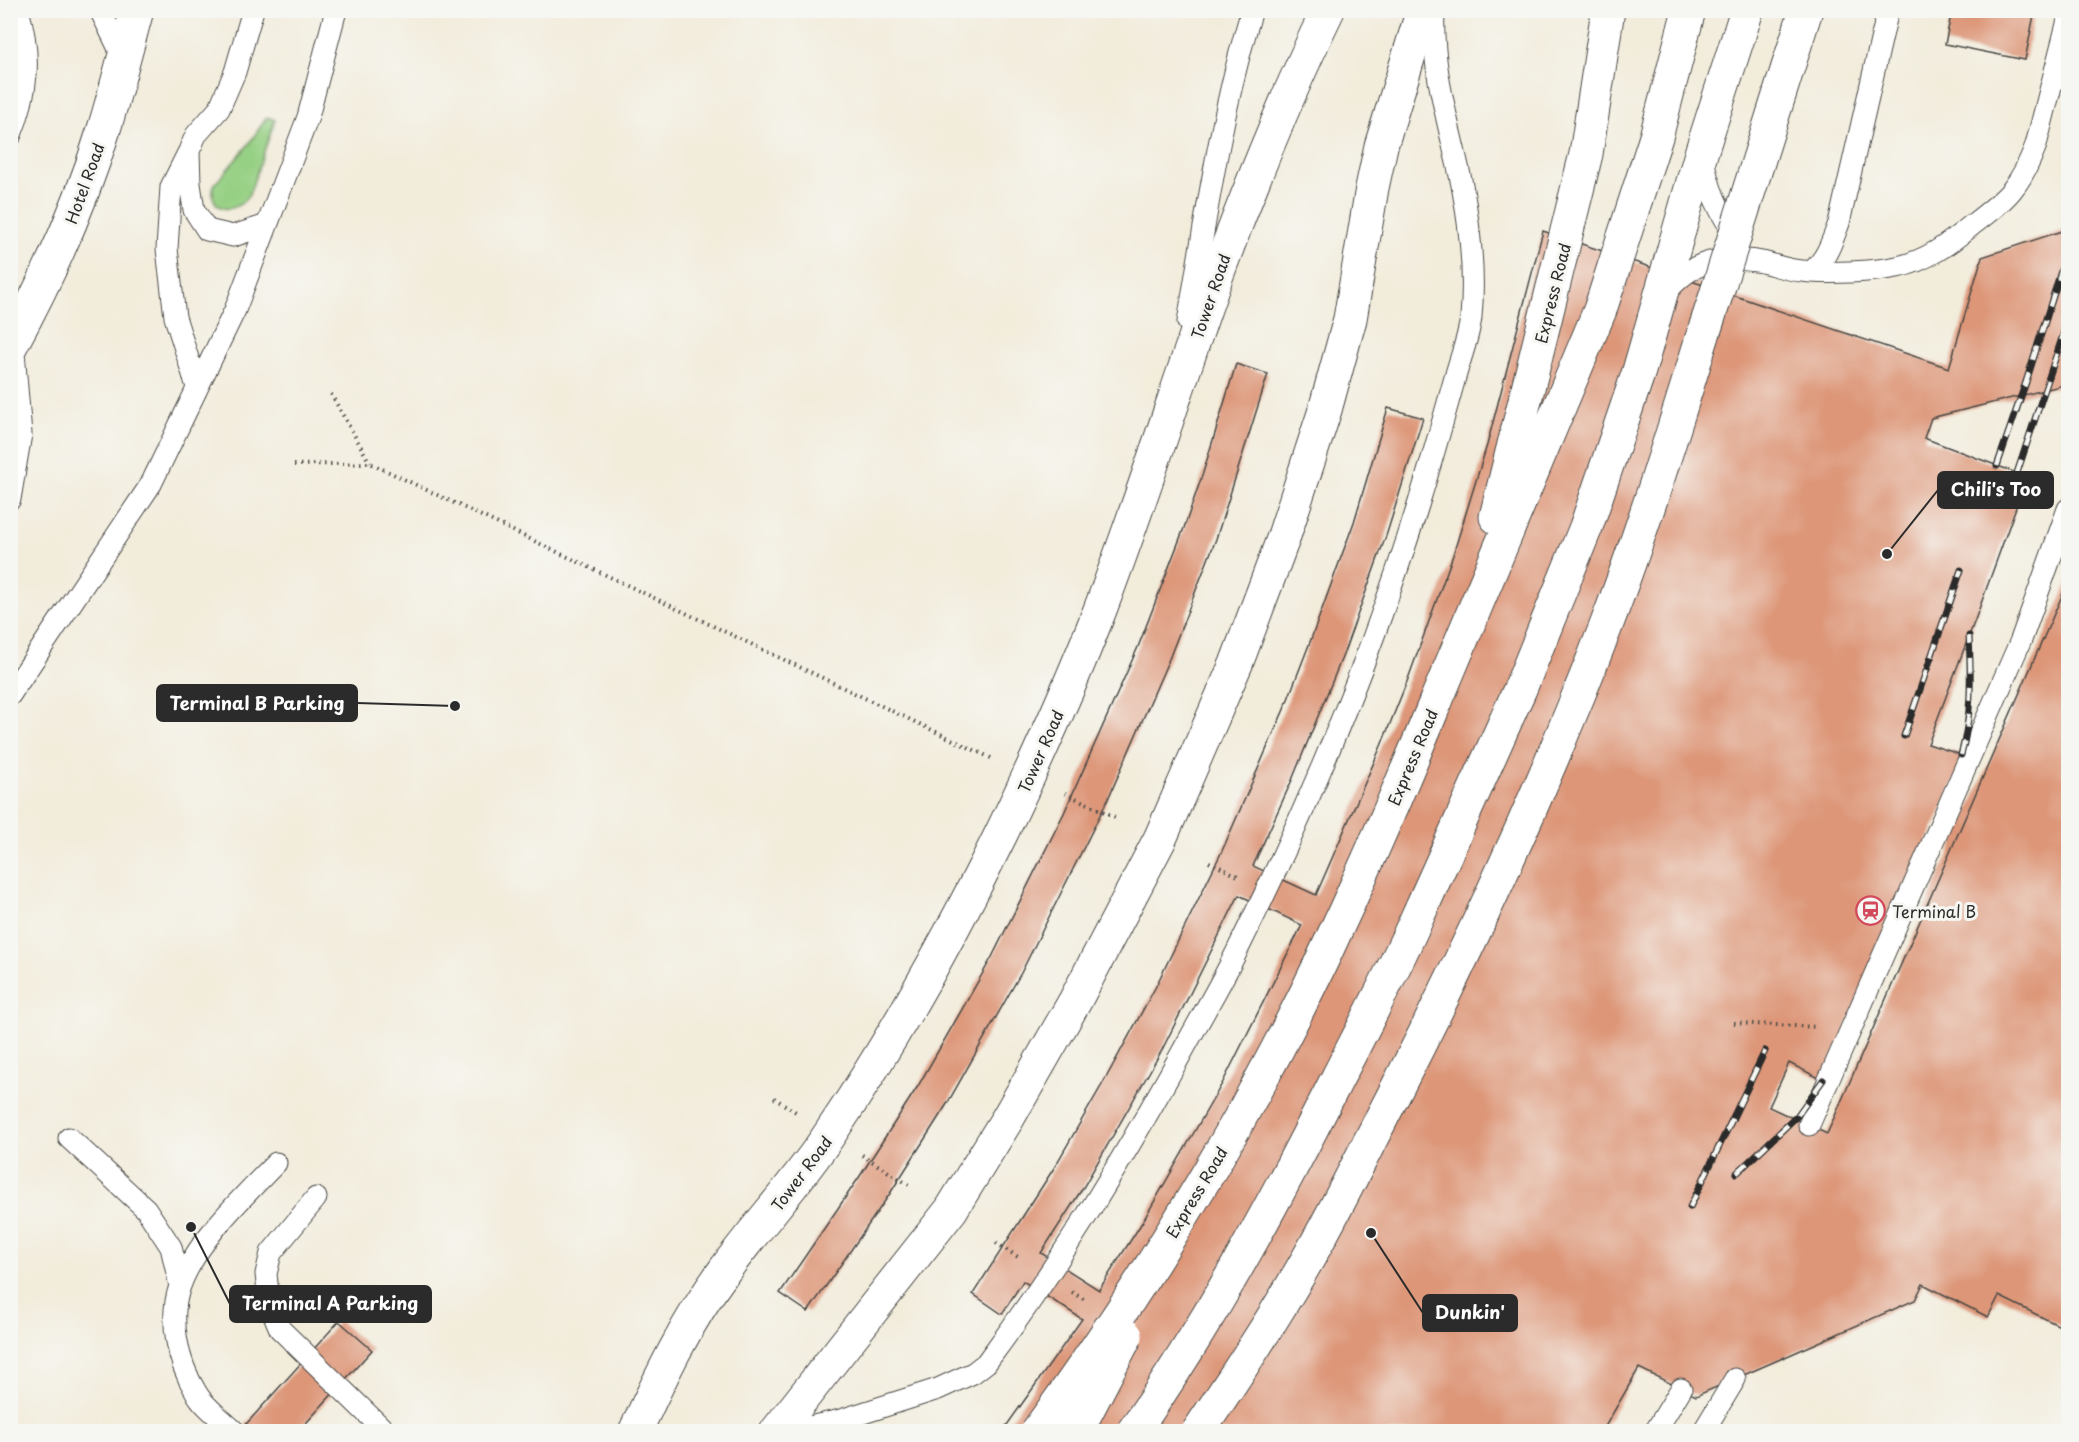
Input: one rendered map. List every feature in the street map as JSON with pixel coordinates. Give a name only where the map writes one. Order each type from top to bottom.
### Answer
[{"type":"street","name":"Hotel Road","points":[[12,344],[56,255],[79,199],[104,130],[137,10]]},
{"type":"street","name":"Tower Road","points":[[635,1431],[686,1328],[724,1270],[830,1134],[902,1018],[969,897],[1024,786],[1072,678],[1122,550],[1237,221],[1328,10]]},
{"type":"street","points":[[776,1431],[951,1210],[1008,1118],[1075,1001],[1161,838],[1236,664],[1283,539],[1325,410],[1350,319],[1381,146],[1423,10]]},
{"type":"street","name":"Express Road","points":[[1037,1431],[1124,1308],[1194,1197],[1260,1079],[1324,955],[1436,701],[1462,628],[1499,507],[1572,215],[1587,154],[1608,10]]},
{"type":"street","points":[[1674,70],[1678,10]]},
{"type":"street","points":[[1436,701],[1584,352],[1627,232],[1689,10]]},
{"type":"street","points":[[1702,150],[1725,10]]},
{"type":"street","points":[[1133,1431],[1214,1307],[1313,1127],[1408,940],[1520,689],[1586,527],[1620,433],[1702,150],[1746,10]]},
{"type":"street","points":[[1198,1431],[1274,1317],[1341,1197],[1436,1012],[1496,885],[1555,751],[1607,624],[1652,496],[1806,10]]},
{"type":"street","points":[[1076,1431],[1116,1358],[1194,1197]]},
{"type":"lane","points":[[10,137],[19,117],[28,74],[18,10]]},
{"type":"lane","points":[[100,10],[124,59]]},
{"type":"lane","points":[[197,387],[175,317],[167,249],[171,187],[196,135],[219,109],[235,72],[253,10]]},
{"type":"lane","points":[[10,695],[151,484],[235,310],[308,117],[336,10]]},
{"type":"lane","points":[[1175,396],[1217,151],[1234,72],[1252,10]]},
{"type":"lane","points":[[786,1431],[841,1420],[938,1389],[973,1373],[986,1364],[1049,1276],[1138,1133],[1237,951],[1266,891],[1312,789],[1388,598],[1430,466],[1471,321],[1472,265],[1468,226],[1461,182],[1436,70],[1434,10]]},
{"type":"lane","points":[[1812,272],[1827,254],[1839,223],[1888,10]]},
{"type":"lane","points":[[1659,303],[1683,275],[1703,264],[1730,260],[1763,262],[1812,272],[1881,269],[1898,267],[1933,254],[2011,194],[2028,165],[2036,145],[2068,20]]},
{"type":"lane","points":[[1702,150],[1708,181],[1726,220],[1736,235],[1763,262]]},
{"type":"lane","points":[[189,151],[194,210],[207,230],[232,236],[267,225]]},
{"type":"lane","points":[[10,499],[21,434],[12,344]]},
{"type":"lane","points":[[1809,1125],[2021,640],[2068,509]]},
{"type":"lane","points":[[69,1138],[147,1209],[171,1247],[180,1286]]},
{"type":"lane","points":[[235,1431],[196,1394],[181,1361],[174,1322],[180,1286],[201,1245],[276,1163]]},
{"type":"lane","points":[[316,1198],[271,1253],[266,1274],[269,1303],[280,1329],[321,1371],[386,1431]]},
{"type":"lane","points":[[1703,1431],[1735,1379]]},
{"type":"lane","points":[[1655,1431],[1681,1389]]},
{"type":"path","points":[[331,394],[370,463]]},
{"type":"path","points":[[294,465],[370,463],[991,758]]},
{"type":"path","points":[[1065,793],[1115,817]]},
{"type":"path","points":[[1209,862],[1246,880]]},
{"type":"path","points":[[1734,1023],[1817,1027]]},
{"type":"path","points":[[774,1098],[796,1112]]},
{"type":"path","points":[[862,1155],[909,1185]]},
{"type":"path","points":[[996,1243],[1027,1263]]},
{"type":"path","points":[[1072,1292],[1091,1304]]},
{"type":"green space","points":[[267,117],[275,120],[249,195],[236,206],[223,208],[214,201],[214,185],[248,145]]},
{"type":"building","points":[[1952,10],[2035,10],[2025,60],[1945,44]]},
{"type":"building","name":"Terminal B","points":[[2068,229],[2068,384],[1931,418],[1924,438],[2027,477],[1928,744],[1965,756],[1823,1080],[1789,1063],[1769,1107],[1827,1134],[2068,582],[2068,1330],[1999,1296],[1988,1317],[1923,1284],[1915,1300],[1696,1396],[1639,1368],[1602,1432],[1002,1432],[1082,1319],[1023,1281],[1002,1314],[973,1294],[1054,1168],[1107,1076],[1155,988],[1222,851],[1285,707],[1310,642],[1354,522],[1388,408],[1423,418],[1387,533],[1343,655],[1292,780],[1253,866],[1316,895],[1408,679],[1453,555],[1487,445],[1543,231],[1949,368],[1982,257]],"holes":[[[1239,895],[1302,925],[1223,1082],[1143,1221],[1099,1290],[1041,1253],[1084,1186],[1162,1050]]]},
{"type":"building","points":[[1236,364],[1268,374],[1216,539],[1169,659],[1108,799],[1021,973],[947,1104],[889,1195],[808,1312],[780,1293],[918,1086],[992,957],[1064,813],[1138,647],[1184,528]]},
{"type":"building","points":[[339,1321],[372,1350],[298,1432],[239,1432]]},
{"type":"railway","points":[[1997,466],[2068,249]]},
{"type":"railway","points":[[2017,473],[2068,320]]},
{"type":"railway","points":[[1904,736],[1961,570]]},
{"type":"railway","points":[[1961,755],[1969,711],[1969,636]]},
{"type":"railway","points":[[1690,1207],[1765,1051]]},
{"type":"railway","points":[[1737,1173],[1797,1116],[1823,1080]]},
{"type":"place","name":"Chili's Too","points":[[1887,554]]},
{"type":"place","name":"Terminal B Parking","points":[[455,706]]},
{"type":"place","name":"Terminal B","points":[[1871,911]]},
{"type":"place","name":"Terminal A Parking","points":[[191,1227]]},
{"type":"place","name":"Dunkin'","points":[[1371,1233]]}]
